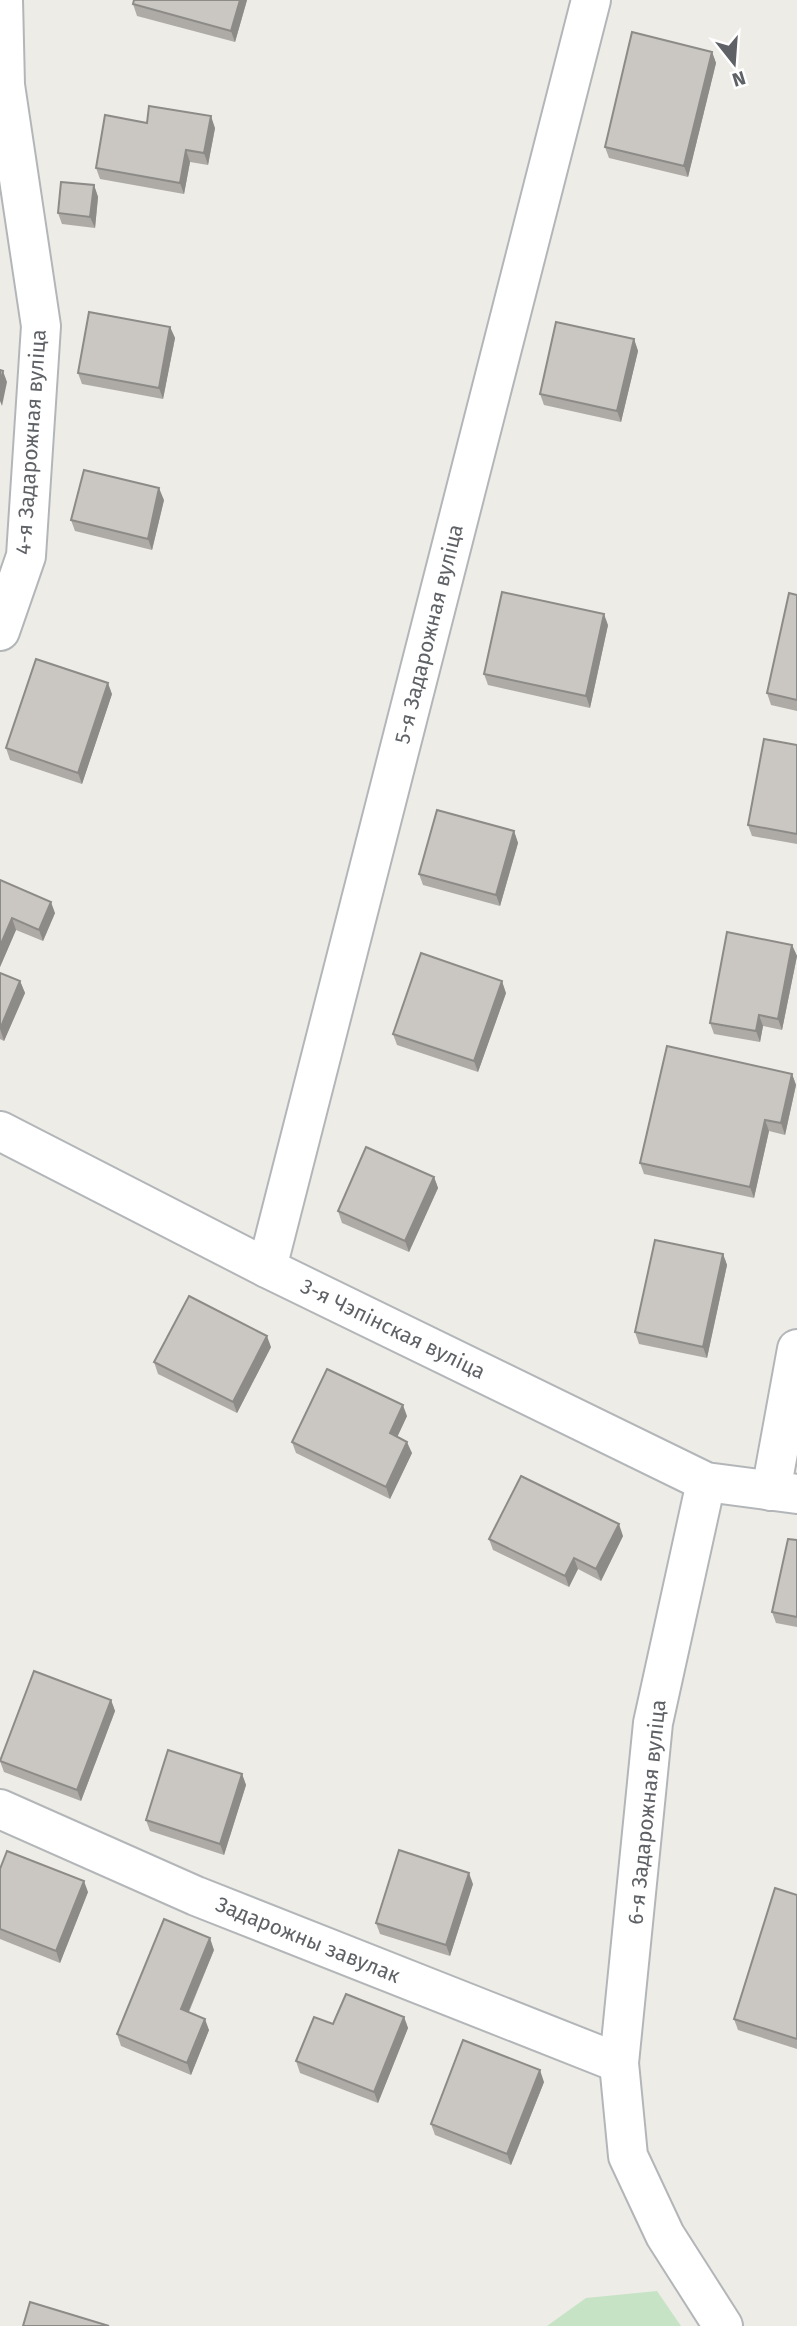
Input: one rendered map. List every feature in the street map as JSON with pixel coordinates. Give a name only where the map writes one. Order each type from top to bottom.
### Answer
[{"type":"street","name":"4-я Задарожная вуліца","points":[[0,631],[26,556],[41,326],[5,85],[3,0]]},
{"type":"street","name":"5-я Задарожная вуліца","points":[[267,1268],[591,0]]},
{"type":"street","name":"3-я Чэпінская вуліца","points":[[0,1131],[267,1268],[706,1482],[784,1492]]},
{"type":"street","points":[[784,1492],[797,1349]]},
{"type":"street","name":"6-я Задарожная вуліца","points":[[706,1482],[653,1723],[619,2063],[628,2156],[665,2235],[723,2326]]},
{"type":"street","name":"Задарожны завулак","points":[[0,1809],[196,1896],[619,2063]]},
{"type":"green space","points":[[657,2291],[681,2326],[547,2326],[586,2298]]},
{"type":"building","points":[[134,0],[240,0],[231,31],[133,4]]},
{"type":"building","points":[[632,32],[712,52],[684,166],[605,147]]},
{"type":"building","points":[[149,106],[211,116],[204,153],[186,150],[180,183],[96,168],[105,115],[147,123]]},
{"type":"building","points":[[61,182],[94,185],[90,217],[58,213]]},
{"type":"building","points":[[89,312],[170,327],[159,388],[78,373]]},
{"type":"building","points":[[556,322],[634,339],[617,411],[540,394]]},
{"type":"building","points":[[84,470],[159,488],[148,539],[71,520]]},
{"type":"building","points":[[502,592],[604,614],[586,696],[484,674]]},
{"type":"building","points":[[789,593],[797,595],[797,700],[767,693]]},
{"type":"building","points":[[36,659],[108,683],[78,773],[6,748]]},
{"type":"building","points":[[764,739],[797,745],[797,834],[748,825]]},
{"type":"building","points":[[437,810],[514,831],[496,895],[419,874]]},
{"type":"building","points":[[0,880],[51,902],[39,930],[12,918],[0,946]]},
{"type":"building","points":[[727,932],[792,945],[778,1019],[759,1015],[756,1031],[710,1023]]},
{"type":"building","points":[[421,953],[502,981],[474,1061],[393,1034]]},
{"type":"building","points":[[0,973],[20,981],[0,1029]]},
{"type":"building","points":[[667,1046],[792,1074],[781,1123],[765,1120],[750,1187],[640,1163]]},
{"type":"building","points":[[366,1147],[434,1177],[405,1241],[338,1211]]},
{"type":"building","points":[[655,1240],[723,1254],[703,1347],[635,1332]]},
{"type":"building","points":[[189,1296],[267,1336],[233,1402],[154,1362]]},
{"type":"building","points":[[327,1369],[403,1405],[390,1433],[407,1442],[386,1487],[292,1442]]},
{"type":"building","points":[[521,1476],[619,1524],[596,1569],[574,1558],[565,1576],[489,1539]]},
{"type":"building","points":[[788,1539],[797,1540],[797,1617],[772,1612]]},
{"type":"building","points":[[34,1671],[111,1700],[77,1790],[0,1761]]},
{"type":"building","points":[[168,1750],[242,1774],[220,1844],[146,1820]]},
{"type":"building","points":[[399,1850],[469,1873],[446,1945],[376,1923]]},
{"type":"building","points":[[7,1851],[84,1881],[56,1951],[0,1929],[0,1869]]},
{"type":"building","points":[[775,1888],[797,1895],[797,2039],[734,2019]]},
{"type":"building","points":[[164,1919],[210,1938],[181,2009],[205,2019],[187,2063],[117,2034]]},
{"type":"building","points":[[346,1994],[404,2017],[374,2092],[296,2061],[314,2017],[333,2024]]},
{"type":"building","points":[[463,2040],[540,2070],[507,2154],[431,2124]]},
{"type":"building","points":[[30,2302],[109,2326],[23,2326]]}]
